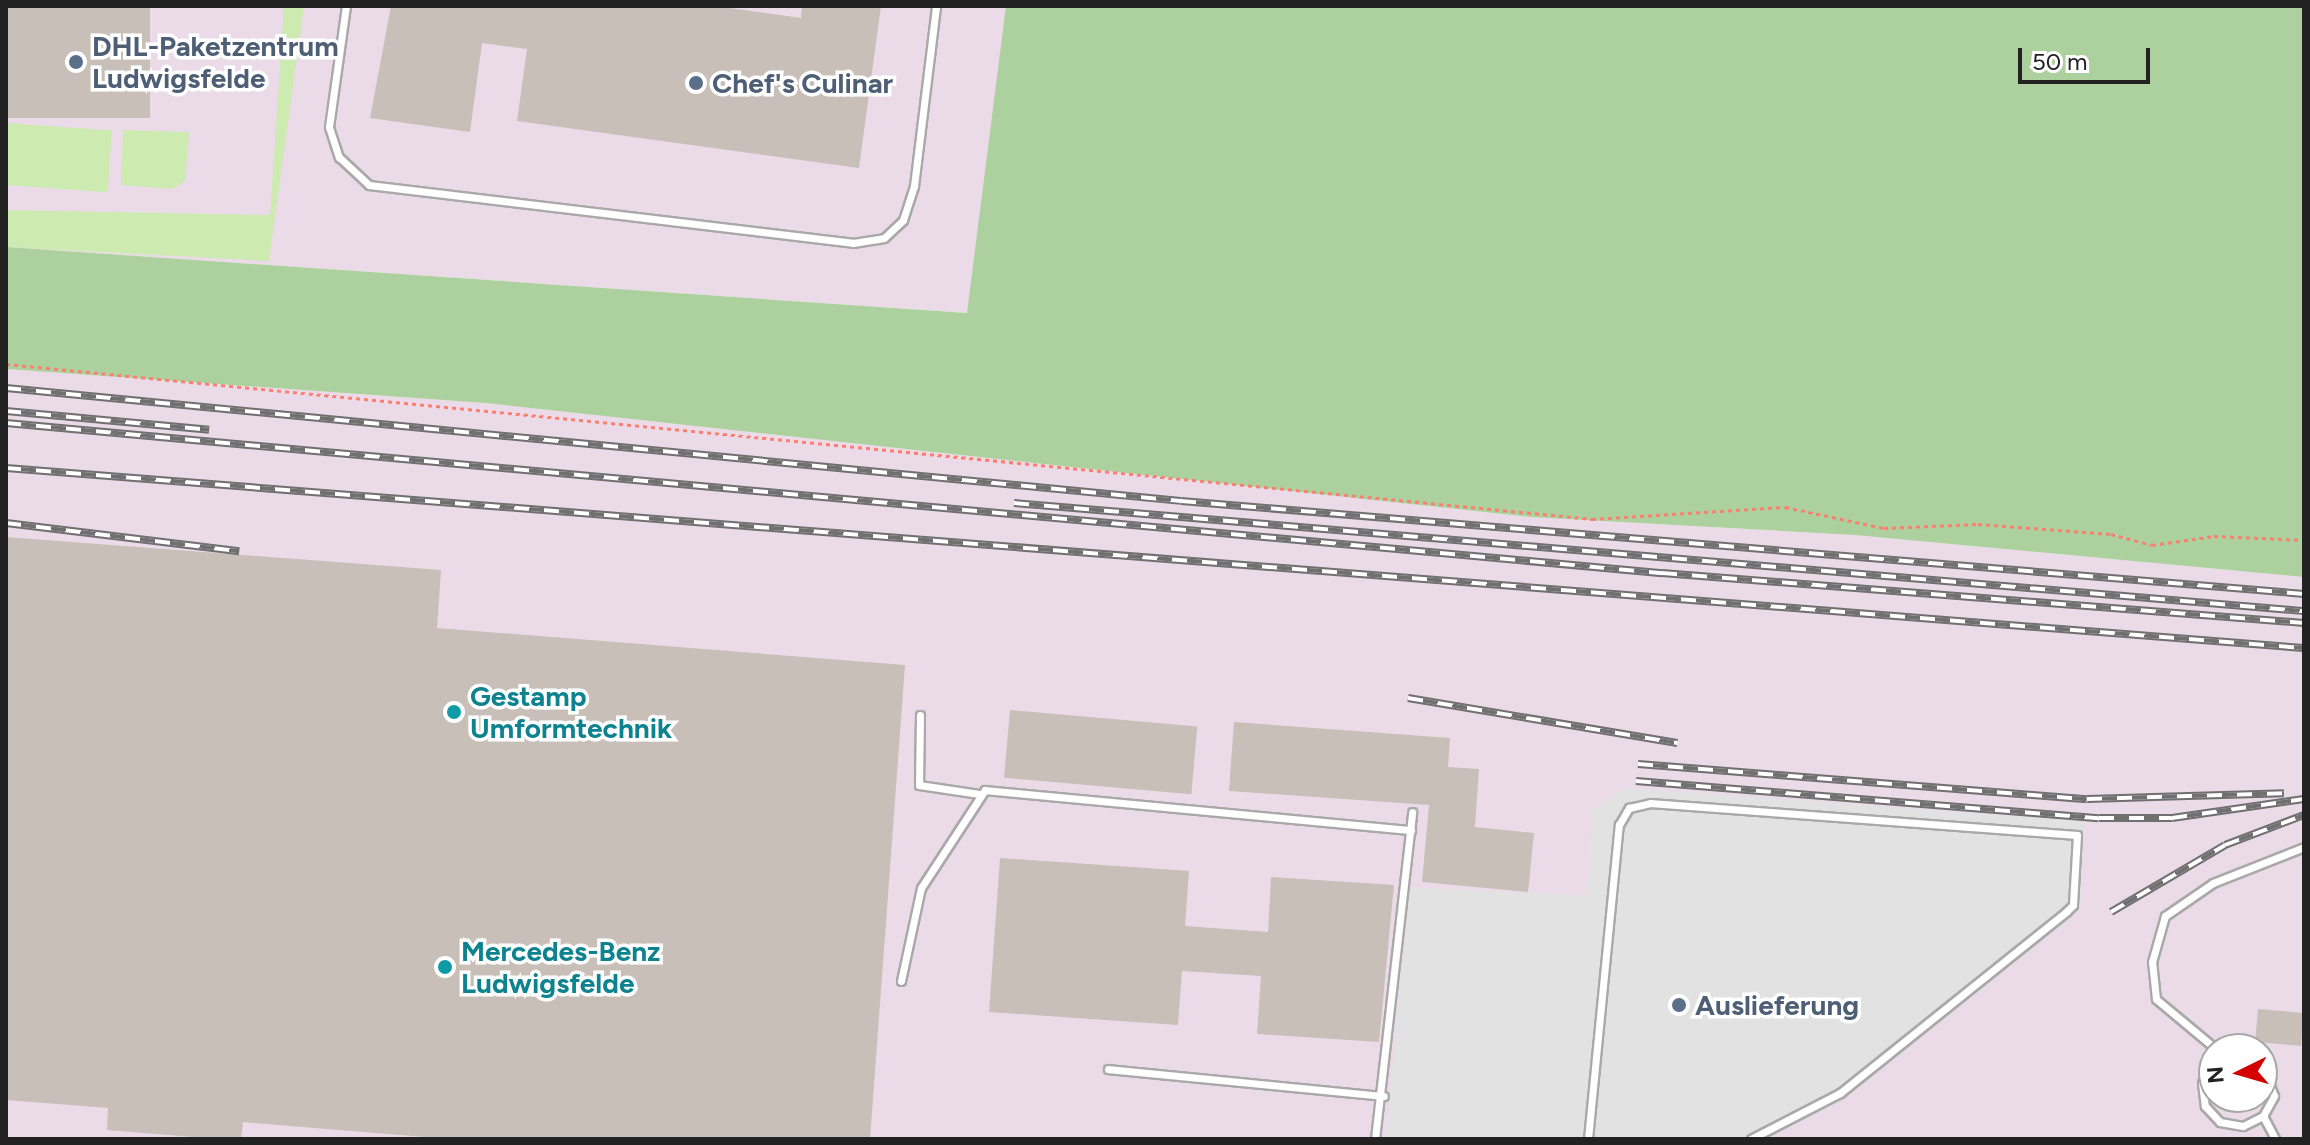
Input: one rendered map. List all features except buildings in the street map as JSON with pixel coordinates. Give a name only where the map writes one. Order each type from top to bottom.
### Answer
[{"type":"lane","points":[[346,6],[329,127],[339,157],[369,185],[853,243],[884,238],[911,198],[936,6]]},
{"type":"lane","points":[[920,715],[919,785],[979,794],[992,789],[1411,830]]},
{"type":"lane","points":[[901,981],[921,888],[979,794]]},
{"type":"lane","points":[[1588,1139],[1619,825],[1629,808],[1650,803],[2077,835],[2079,844],[2073,905],[1840,1093],[1751,1139]]},
{"type":"lane","points":[[1375,1139],[1384,1096],[1412,812]]},
{"type":"lane","points":[[2198,1034],[2156,999],[2152,962],[2165,916],[2213,883],[2304,847]]},
{"type":"lane","points":[[1108,1069],[1384,1096]]},
{"type":"lane","points":[[2212,1113],[2220,1122],[2243,1126],[2265,1113]]},
{"type":"lane","points":[[2263,1116],[2275,1139]]},
{"type":"path","points":[[6,364],[1592,519],[1785,507],[1884,528],[1978,524],[2111,534],[2152,545],[2214,536],[2304,540]]},
{"type":"shaded area","points":[[6,6],[2304,6],[968,313],[6,247]]},
{"type":"shaded area","points":[[6,369],[485,403],[1530,517],[1855,535],[2304,577],[2304,1139],[6,1139]]},
{"type":"shaded area","name":"Auslieferung","points":[[1624,788],[2085,821],[2080,908],[1838,1103],[1758,1139],[1386,1139],[1409,888],[1587,895],[1592,811]]},
{"type":"green space","points":[[284,6],[304,6],[269,261],[6,247],[6,210],[270,215]]},
{"type":"green space","points":[[1006,6],[2304,6],[2304,577],[1855,535],[1530,517],[485,403],[6,369],[6,247],[967,313]]},
{"type":"green space","points":[[6,123],[112,130],[107,192],[6,185]]},
{"type":"green space","points":[[123,130],[189,132],[185,181],[172,189],[121,185]]},
{"type":"railway","points":[[6,388],[1181,501],[2304,594]]},
{"type":"railway","points":[[6,411],[209,430]]},
{"type":"railway","points":[[6,423],[1662,573],[2304,623]]},
{"type":"railway","points":[[6,468],[2304,648]]},
{"type":"railway","points":[[1014,503],[2304,611]]},
{"type":"railway","points":[[6,523],[239,551]]},
{"type":"railway","points":[[1408,698],[1677,743]]},
{"type":"railway","points":[[1638,764],[2087,799],[2284,793]]},
{"type":"railway","points":[[1636,781],[2099,818],[2172,818],[2304,799]]},
{"type":"railway","points":[[2111,912],[2225,845],[2304,815]]},
{"type":"place","name":"DHL-Paketzentrum Ludwigsfelde","points":[[76,62]]},
{"type":"place","name":"Chef's Culinar","points":[[696,83]]},
{"type":"place","name":"Gestamp Umformtechnik","points":[[454,712]]},
{"type":"place","name":"Mercedes-Benz Ludwigsfelde","points":[[445,967]]},
{"type":"place","name":"Auslieferung","points":[[1679,1005]]}]
